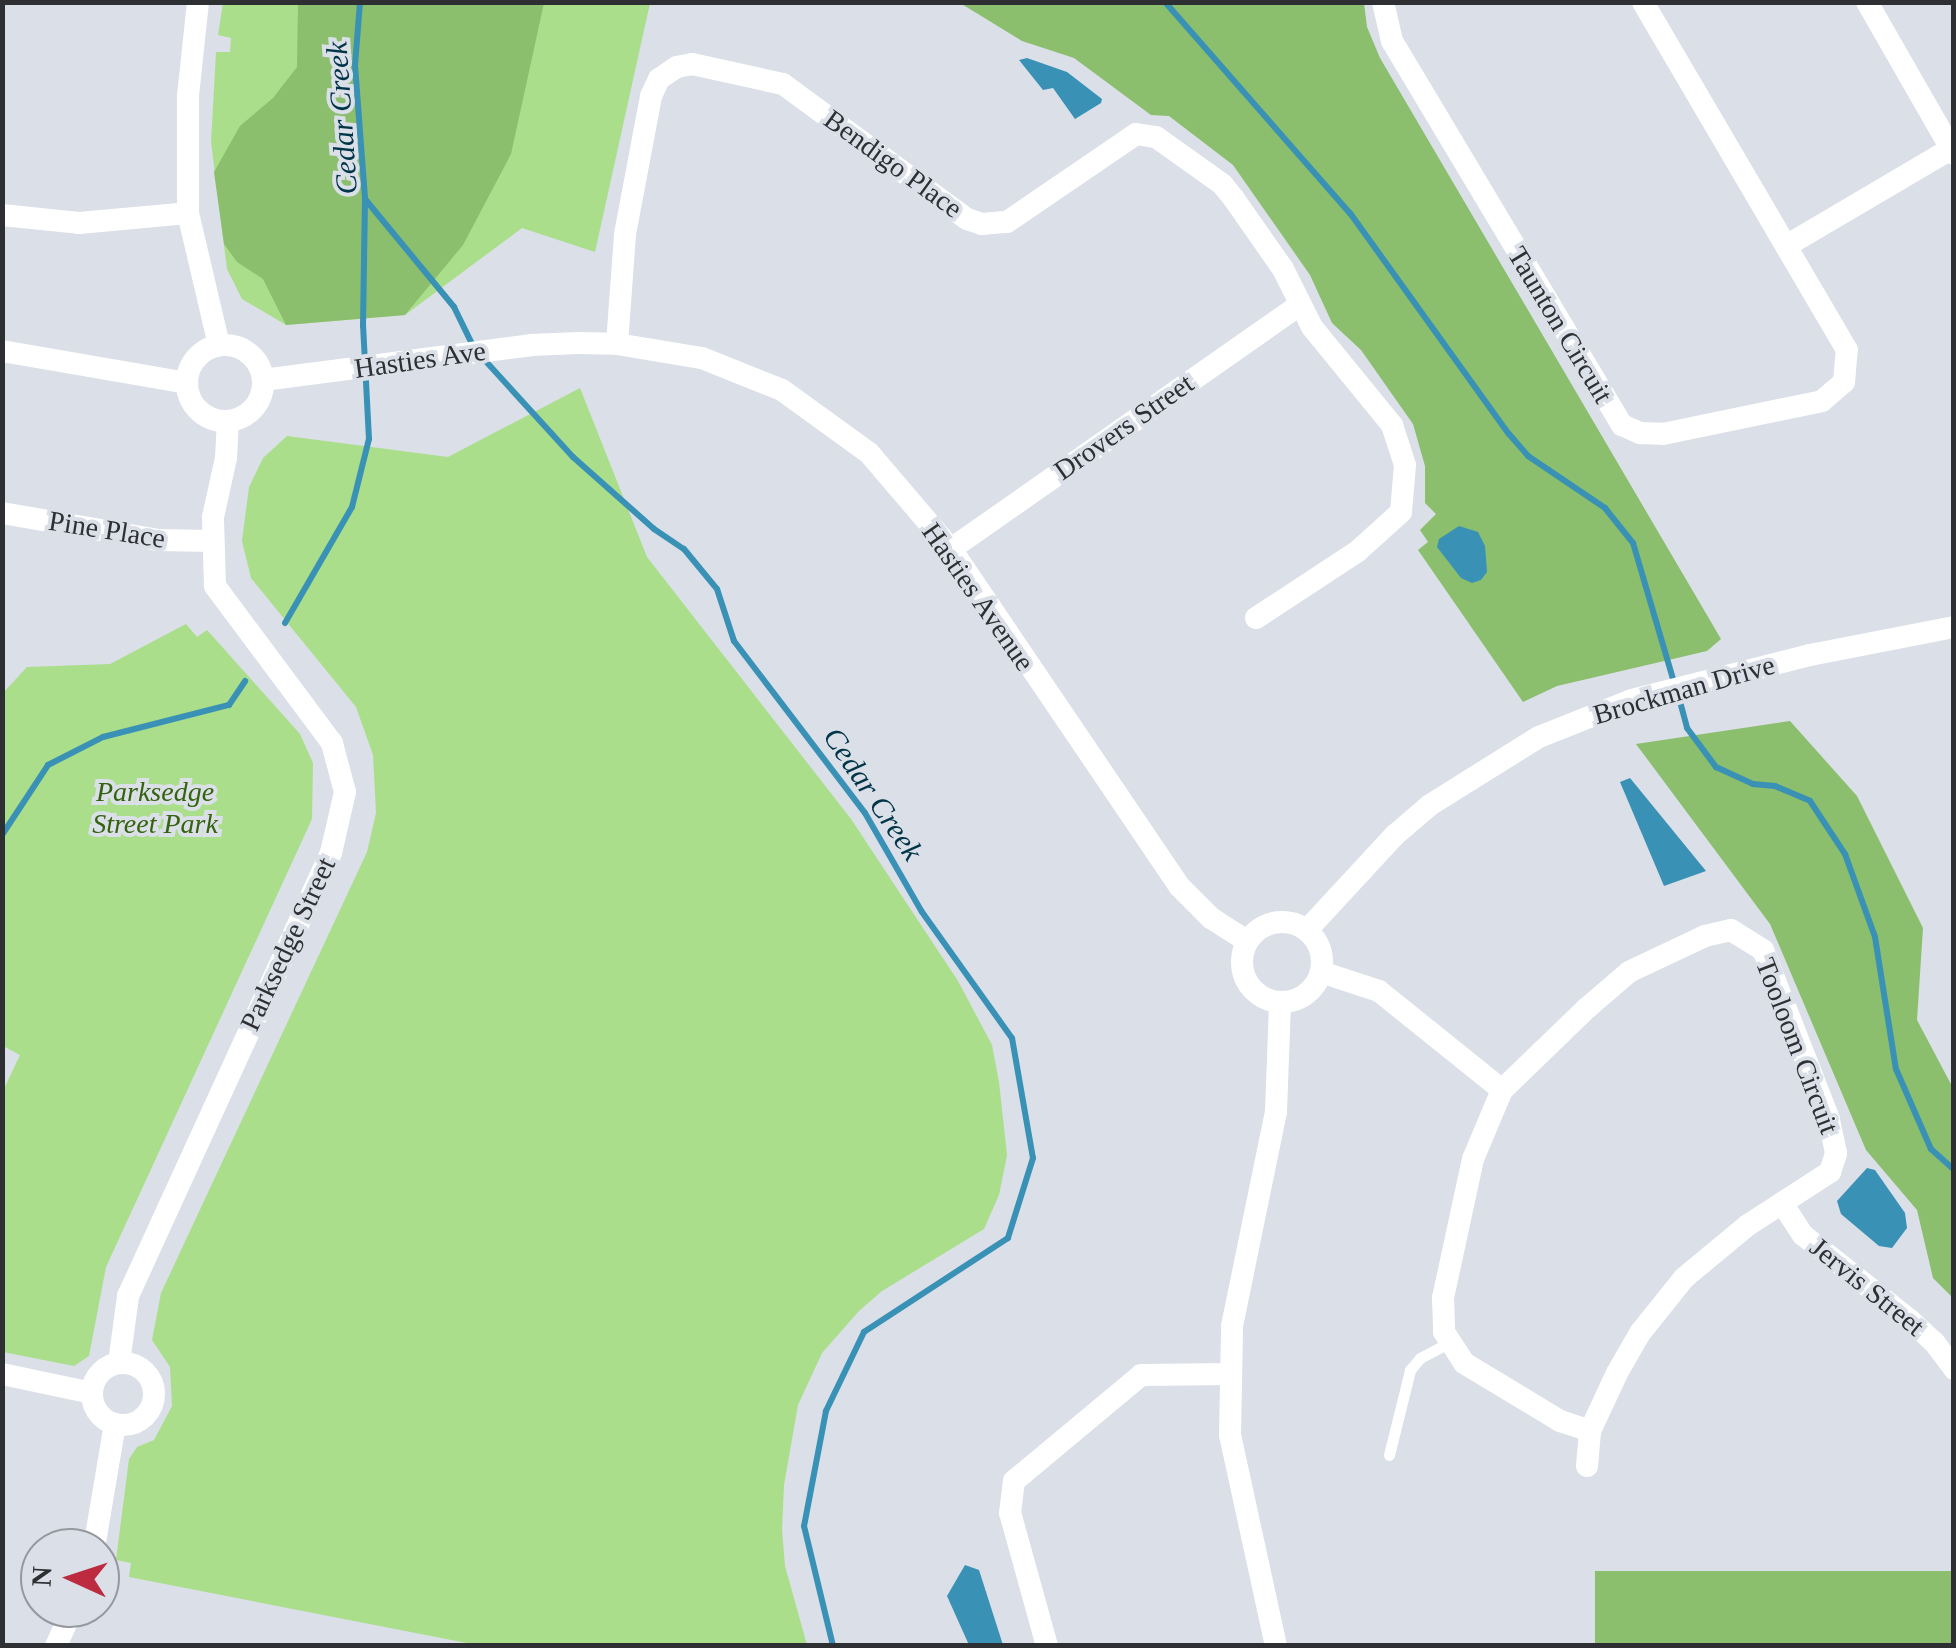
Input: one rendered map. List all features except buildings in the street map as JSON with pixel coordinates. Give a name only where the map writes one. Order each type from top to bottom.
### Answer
[{"type":"street","points":[[198,2],[188,96],[188,214],[218,345]]},
{"type":"street","name":"Taunton Circuit","points":[[1383,2],[1392,41],[1614,416],[1627,428],[1664,434],[1815,402],[1837,391],[1848,370],[1847,350],[1643,2]]},
{"type":"street","points":[[1786,246],[1952,152],[1867,2]]},
{"type":"street","name":"Bendigo Place","points":[[617,344],[625,234],[651,96],[669,70],[692,64],[783,84],[967,218],[982,224],[1007,222],[1136,134],[1156,137],[1222,184],[1283,269],[1298,306],[1392,425],[1405,465],[1401,512],[1358,551],[1256,618]]},
{"type":"street","points":[[2,214],[79,222],[188,214]]},
{"type":"street","name":"Drovers Street","points":[[951,549],[1298,306]]},
{"type":"street","name":"Hasties Avenue","points":[[578,343],[617,344],[702,358],[793,397],[869,453],[951,549],[1044,692],[1111,780],[1180,887],[1211,918],[1247,941]]},
{"type":"street","name":"Hasties Ave","points":[[263,380],[531,345],[578,343]]},
{"type":"street","points":[[218,345],[248,353],[263,380],[254,408],[228,422],[198,412],[186,383],[192,362],[218,345]]},
{"type":"street","points":[[2,351],[186,383]]},
{"type":"street","name":"Parksedge Street","points":[[119,1363],[128,1296],[331,854],[345,792],[332,743],[214,586],[212,541],[228,422]]},
{"type":"street","name":"Pine Place","points":[[2,513],[159,540],[212,541]]},
{"type":"street","name":"Brockman Drive","points":[[1307,930],[1394,835],[1430,805],[1530,742],[1632,700],[1954,628]]},
{"type":"street","points":[[1282,922],[1307,930],[1320,949],[1321,972],[1306,994],[1280,1003],[1255,992],[1246,981],[1242,954],[1247,941],[1256,930],[1282,922]]},
{"type":"street","name":"Tooloom Circuit","points":[[1450,1342],[1444,1332],[1443,1298],[1473,1158],[1502,1090],[1629,972],[1705,936],[1731,930],[1744,935],[1763,950],[1829,1118],[1836,1154],[1830,1172],[1748,1225],[1684,1278],[1640,1333],[1590,1432],[1587,1466]]},
{"type":"street","points":[[1321,972],[1380,991],[1502,1090]]},
{"type":"street","points":[[1276,1646],[1233,1458],[1231,1374],[1237,1286],[1276,1112],[1280,1003]]},
{"type":"street","name":"Jervis Street","points":[[1782,1204],[1803,1234],[1910,1320],[1954,1368]]},
{"type":"street","points":[[1450,1342],[1464,1363],[1560,1422],[1590,1432]]},
{"type":"street","points":[[119,1363],[142,1369],[154,1388],[154,1398],[143,1419],[114,1424],[96,1409],[92,1393],[97,1377],[119,1363]]},
{"type":"street","points":[[2,1374],[92,1393]]},
{"type":"street","points":[[1047,1646],[1010,1513],[1014,1481],[1141,1375],[1231,1374]]},
{"type":"street","points":[[97,1528],[114,1424]]},
{"type":"lane","points":[[1389,1455],[1410,1370],[1420,1358],[1450,1342]]},
{"type":"green space","points":[[223,3],[650,3],[595,252],[522,228],[405,315],[286,325],[242,299],[227,269],[211,142],[216,52],[230,52],[231,38],[218,35]]},
{"type":"green space","points":[[298,3],[544,3],[511,154],[463,245],[405,315],[286,325],[263,279],[237,262],[224,244],[214,172],[240,126],[273,98],[297,67]]},
{"type":"green space","points":[[960,3],[1364,3],[1367,27],[1380,58],[1721,639],[1707,651],[1557,686],[1523,702],[1418,550],[1428,542],[1420,530],[1436,514],[1425,503],[1425,466],[1413,424],[1361,350],[1332,323],[1310,275],[1233,165],[1169,116],[1151,115],[1074,58],[1022,41]]},
{"type":"green space","points":[[580,388],[647,557],[851,819],[958,981],[992,1045],[1007,1155],[999,1195],[984,1229],[882,1291],[859,1311],[822,1353],[798,1405],[784,1485],[782,1530],[785,1566],[807,1645],[477,1645],[129,1577],[131,1563],[120,1561],[129,1459],[137,1447],[154,1440],[172,1406],[170,1367],[152,1340],[161,1293],[367,852],[376,813],[373,755],[356,707],[251,578],[242,541],[249,487],[263,458],[287,436],[448,457]]},
{"type":"green space","name":"Parksedge Street Park","points":[[186,624],[197,637],[207,630],[300,734],[313,763],[312,819],[106,1267],[89,1356],[74,1366],[3,1352],[3,1091],[20,1055],[3,1046],[3,693],[27,667],[110,664]]},
{"type":"green space","points":[[1790,721],[1857,796],[1923,928],[1917,1020],[1953,1088],[1953,1298],[1933,1278],[1917,1210],[1866,1150],[1770,924],[1636,744]]},
{"type":"green space","points":[[1595,1571],[1953,1571],[1953,1645],[1595,1645]]},
{"type":"water","points":[[1027,58],[1067,72],[1102,99],[1101,103],[1075,119],[1053,88],[1043,90],[1019,60]]},
{"type":"water","points":[[1459,526],[1478,532],[1485,546],[1487,572],[1472,583],[1461,578],[1437,547],[1439,539]]},
{"type":"water","points":[[1630,778],[1706,871],[1664,886],[1620,782]]},
{"type":"water","points":[[1867,1168],[1875,1170],[1905,1213],[1907,1228],[1892,1248],[1879,1246],[1841,1214],[1837,1201]]},
{"type":"water","points":[[965,1565],[979,1570],[1003,1645],[969,1645],[947,1596]]},
{"type":"waterway","name":"Cedar Creek","points":[[360,2],[355,65],[365,199],[454,307],[473,346]]},
{"type":"waterway","points":[[1165,2],[1350,213],[1528,456],[1605,508],[1633,543],[1674,682]]},
{"type":"waterway","points":[[285,623],[352,507],[369,439],[363,326],[365,200]]},
{"type":"waterway","name":"Cedar Creek","points":[[481,356],[573,457],[654,529],[684,549],[717,589],[734,641],[865,813],[922,912],[1012,1038],[1033,1158],[1008,1238],[864,1332],[826,1411],[804,1526],[833,1646]]},
{"type":"waterway","points":[[2,835],[48,765],[103,737],[229,705],[245,681]]},
{"type":"waterway","points":[[1678,694],[1687,728],[1716,767],[1753,784],[1775,786],[1810,801],[1845,854],[1875,937],[1896,1069],[1931,1149],[1954,1170]]}]
